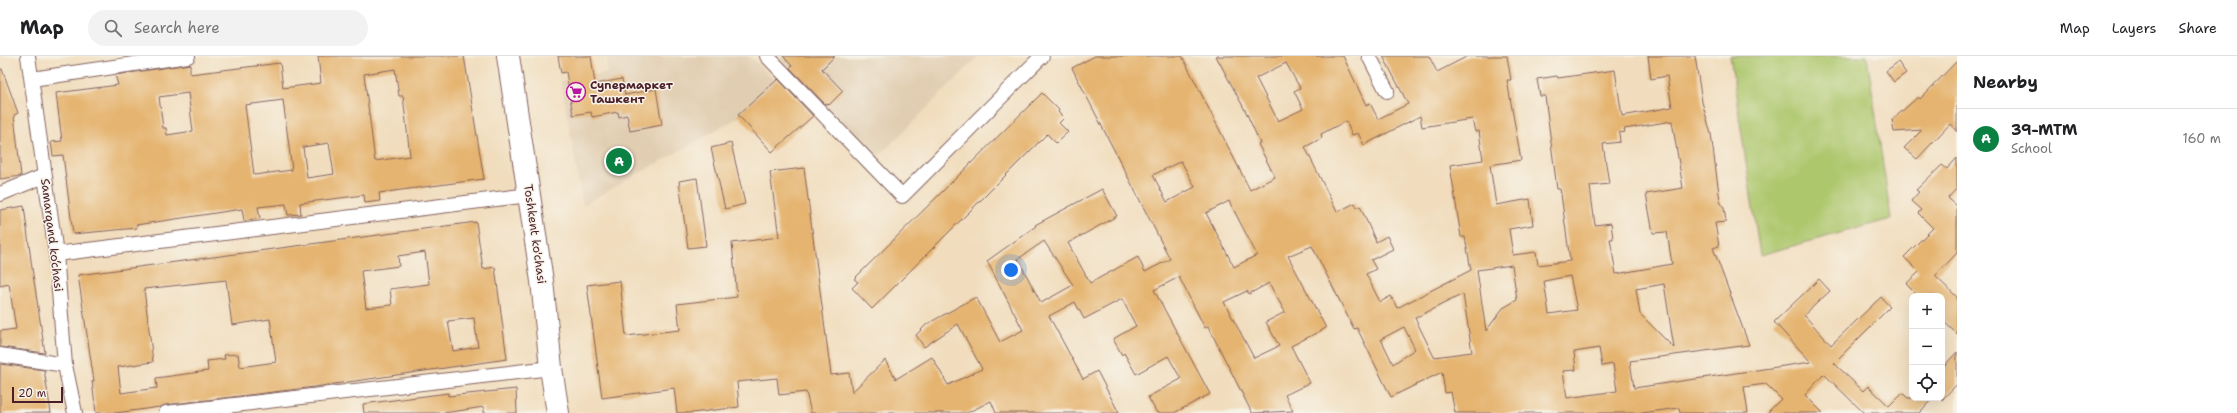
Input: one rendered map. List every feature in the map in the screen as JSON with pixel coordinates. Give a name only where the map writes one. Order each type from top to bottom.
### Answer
[{"type":"main road","name":"Toshkent ko'chasi","points":[[508,56],[542,281],[551,368],[558,413]]},
{"type":"street","name":"Samarqand ko‘chasi","points":[[28,56],[56,254],[66,365],[75,413]]},
{"type":"street","points":[[32,79],[188,56]]},
{"type":"street","points":[[767,56],[902,196],[1042,56]]},
{"type":"street","points":[[1369,56],[1387,91]]},
{"type":"street","points":[[0,194],[44,176]]},
{"type":"street","points":[[56,254],[529,195]]},
{"type":"street","points":[[0,355],[66,365]]},
{"type":"street","points":[[166,413],[551,368]]},
{"type":"shaded area","points":[[607,56],[749,56],[777,82],[741,116],[583,205],[561,81],[607,73]]},
{"type":"shaded area","points":[[773,56],[979,56],[876,159]]},
{"type":"green space","points":[[1730,56],[1867,56],[1891,219],[1760,255]]},
{"type":"building","points":[[318,56],[464,56],[484,179],[379,193],[380,201],[365,203],[364,195],[300,203],[301,214],[288,215],[286,204],[258,207],[260,218],[244,221],[242,209],[136,225],[137,228],[73,234],[63,155],[53,156],[51,142],[62,141],[56,93],[118,85],[115,75],[190,64],[190,74],[280,63],[283,88],[321,83]],"holes":[[[395,69],[399,96],[403,96],[410,156],[375,161],[364,74]],[[188,93],[193,131],[167,135],[166,128],[163,128],[159,97]],[[283,100],[292,170],[254,175],[245,105]],[[329,143],[334,174],[307,178],[303,147]]]},
{"type":"building","points":[[558,56],[591,56],[595,84],[622,79],[625,95],[656,89],[662,125],[630,131],[627,115],[619,117],[618,112],[592,117],[591,112],[573,115],[566,72],[561,73]]},
{"type":"building","points":[[783,56],[835,56],[822,69],[843,91],[829,105],[827,103],[825,104],[790,68],[792,66]]},
{"type":"building","points":[[1095,56],[1182,56],[1250,190],[1275,177],[1258,144],[1260,143],[1246,112],[1216,56],[1343,56],[1366,105],[1370,103],[1378,119],[1408,104],[1383,56],[1429,56],[1437,72],[1468,56],[1507,56],[1511,80],[1507,80],[1521,160],[1490,165],[1496,205],[1530,199],[1533,225],[1509,229],[1513,255],[1536,252],[1538,265],[1570,261],[1561,194],[1560,189],[1557,189],[1545,96],[1540,96],[1537,79],[1557,76],[1558,78],[1615,70],[1622,116],[1672,107],[1667,76],[1651,79],[1648,56],[1695,56],[1702,102],[1711,134],[1720,201],[1724,208],[1726,222],[1715,223],[1719,246],[1713,248],[1749,345],[1630,361],[1634,388],[1811,362],[1774,322],[1819,279],[1830,291],[1804,315],[1831,345],[1881,297],[1890,307],[1834,363],[1863,391],[1868,386],[1889,406],[1902,393],[1909,398],[1909,401],[1930,401],[1919,413],[1864,413],[1824,374],[1805,395],[1823,413],[1767,413],[1781,399],[1766,384],[1744,387],[1748,413],[1680,413],[1679,408],[1642,413],[1455,413],[1451,392],[1445,393],[1442,372],[1391,397],[1357,328],[1354,329],[1312,246],[1288,256],[1326,328],[1291,346],[1310,383],[1285,395],[1293,411],[1252,413],[1208,326],[1205,328],[1179,277],[1154,290],[1210,394],[1174,413],[1157,413],[1148,397],[1181,379],[1168,356],[1136,374],[1124,353],[1122,355],[1113,339],[1136,326],[1122,299],[1084,319],[1075,302],[1049,316],[1083,379],[1097,371],[1119,413],[996,413],[991,401],[967,413],[811,413],[806,392],[779,395],[777,378],[737,382],[739,407],[692,413],[677,413],[674,388],[602,398],[587,285],[620,281],[626,336],[680,330],[677,304],[737,297],[732,243],[779,237],[770,172],[804,168],[831,375],[849,373],[852,392],[885,360],[896,379],[932,357],[948,385],[982,369],[958,324],[924,347],[916,335],[927,324],[976,297],[1000,342],[1023,330],[987,261],[1036,226],[1035,225],[1102,189],[1117,216],[1068,243],[1090,283],[1138,257],[1145,272],[1170,259],[1072,68]],"holes":[[[1286,63],[1300,88],[1294,91],[1303,109],[1278,121],[1256,78]],[[1420,116],[1422,127],[1472,119],[1475,132],[1479,131],[1483,160],[1450,165],[1461,237],[1465,237],[1471,270],[1397,308],[1391,296],[1380,302],[1366,274],[1376,269],[1371,260],[1393,249],[1387,236],[1376,242],[1360,206],[1357,208],[1355,203],[1337,212],[1305,147],[1322,138],[1321,134],[1346,121],[1352,135],[1358,133],[1364,145]],[[1672,121],[1683,188],[1646,194],[1653,233],[1667,232],[1672,264],[1616,274],[1610,239],[1613,239],[1611,223],[1595,225],[1590,186],[1609,184],[1603,144],[1620,142],[1619,133],[1625,132],[1624,129]],[[1181,161],[1195,187],[1167,202],[1153,175]],[[1229,201],[1257,255],[1234,267],[1206,213]],[[1044,241],[1073,285],[1041,303],[1018,259]],[[1512,265],[1517,300],[1503,308],[1486,331],[1477,270]],[[1570,276],[1577,310],[1549,314],[1544,281]],[[1269,283],[1285,312],[1266,322],[1279,346],[1254,358],[1224,302],[1247,291],[1249,294]],[[1664,284],[1674,348],[1640,314],[1636,289]],[[1463,294],[1472,352],[1434,357],[1415,318]],[[1404,327],[1415,349],[1393,364],[1381,339]],[[1599,348],[1602,366],[1613,364],[1617,391],[1567,398],[1563,371],[1576,370],[1574,352]]]},
{"type":"building","points":[[1957,61],[1957,132],[1950,124],[1917,159],[1904,148],[1922,130],[1894,132],[1892,120],[1918,97],[1920,99]]},
{"type":"building","points":[[1898,62],[1906,73],[1894,82],[1886,71]]},
{"type":"building","points":[[0,69],[2,69],[18,113],[14,115],[21,176],[0,179]]},
{"type":"building","points":[[778,79],[813,116],[772,152],[738,115]]},
{"type":"building","points":[[1042,93],[1059,110],[1058,112],[1064,118],[1059,123],[1068,132],[1056,143],[1047,134],[872,309],[852,288],[858,282],[854,279]]},
{"type":"building","points":[[731,143],[745,204],[725,209],[711,148]]},
{"type":"building","points":[[1957,158],[1957,188],[1948,198],[1957,206],[1957,253],[1935,276],[1957,297],[1957,334],[1945,323],[1945,293],[1915,293],[1906,284],[1919,272],[1904,257],[1933,228],[1918,213],[1921,210],[1911,201],[1919,192],[1916,190],[1942,165],[1947,169]]},
{"type":"building","points":[[697,178],[706,246],[688,248],[679,181]]},
{"type":"building","points":[[24,206],[45,353],[0,347],[0,331],[16,329],[9,284],[0,286],[0,210]]},
{"type":"building","points":[[476,222],[483,269],[495,267],[507,359],[307,388],[165,405],[116,413],[96,413],[92,381],[94,381],[78,275]],"holes":[[[425,252],[429,284],[390,289],[392,305],[366,308],[361,271],[399,266],[398,256]],[[226,280],[232,325],[270,319],[276,362],[240,367],[238,354],[224,355],[225,359],[207,361],[208,371],[156,378],[157,388],[121,393],[118,367],[153,362],[144,289]],[[474,318],[478,347],[453,351],[448,321]]]},
{"type":"building","points":[[1957,352],[1957,384],[1945,397],[1945,365]]},
{"type":"building","points":[[0,364],[44,370],[51,413],[0,413]]},
{"type":"building","points":[[516,389],[517,413],[484,413],[484,407],[444,413],[364,413],[363,404],[448,393],[448,396]]},
{"type":"place","name":"Супермаркет Ташкент","points":[[576,92]]},
{"type":"place","name":"39-MTM","points":[[619,161]]}]
